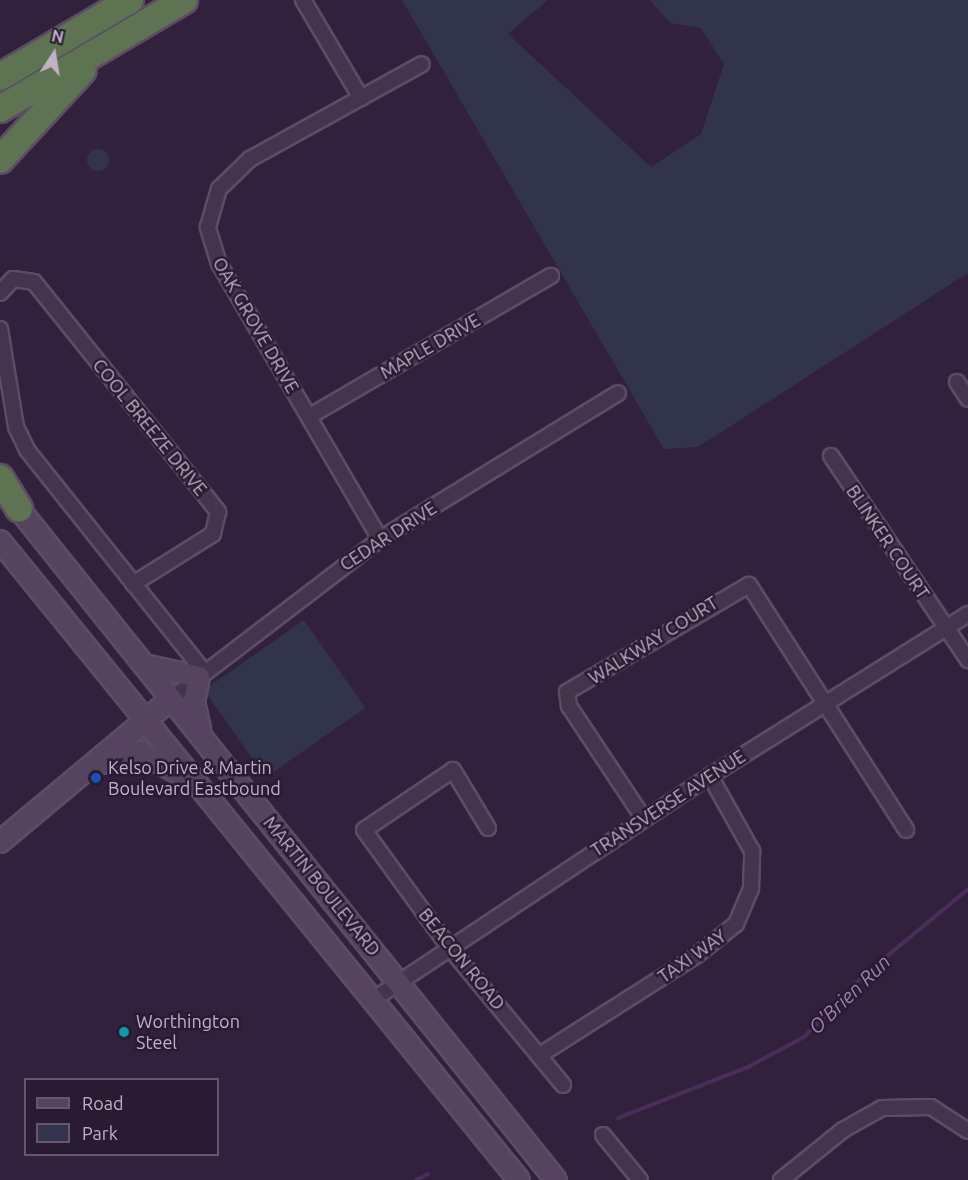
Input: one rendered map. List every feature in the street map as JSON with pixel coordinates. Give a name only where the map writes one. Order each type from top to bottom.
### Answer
[{"type":"highway","points":[[0,77],[130,0]]},
{"type":"highway","points":[[0,109],[184,0]]},
{"type":"highway","points":[[0,160],[108,45]]},
{"type":"highway","points":[[0,478],[19,509]]},
{"type":"highway","points":[[0,491],[19,509]]},
{"type":"main road","name":"MARTIN BOULEVARD","points":[[19,509],[400,980],[556,1180]]},
{"type":"main road","name":"MARTIN BOULEVARD","points":[[0,541],[148,719],[519,1180]]},
{"type":"main road","points":[[144,665],[202,674],[194,702],[206,741]]},
{"type":"main road","points":[[0,842],[171,699]]},
{"type":"main road","points":[[83,774],[122,754],[141,752],[203,790]]},
{"type":"street","points":[[303,0],[361,98]]},
{"type":"street","name":"OAK GROVE DRIVE","points":[[380,539],[219,264],[208,236],[209,214],[219,189],[250,159],[422,64]]},
{"type":"street","name":"MAPLE DRIVE","points":[[310,416],[551,276]]},
{"type":"street","name":"COOL BREEZE DRIVE","points":[[0,293],[13,279],[34,282],[218,512],[213,534],[133,584]]},
{"type":"street","points":[[0,329],[20,438],[202,674]]},
{"type":"street","points":[[957,382],[968,399]]},
{"type":"street","name":"CEDAR DRIVE","points":[[171,699],[380,539],[618,393]]},
{"type":"street","name":"BLINKER COURT","points":[[831,456],[968,660]]},
{"type":"street","name":"WALKWAY COURT","points":[[644,819],[569,706],[567,692],[749,585],[826,701]]},
{"type":"street","name":"TRANSVERSE AVENUE","points":[[374,999],[449,947],[710,776],[826,701],[968,614]]},
{"type":"street","points":[[826,701],[906,830]]},
{"type":"street","name":"BEACON ROAD","points":[[488,828],[453,770],[364,830],[449,947],[540,1055],[563,1086]]},
{"type":"street","name":"TAXI WAY","points":[[540,1055],[697,956],[736,924],[751,888],[752,851],[710,776]]},
{"type":"street","points":[[781,1180],[843,1130],[882,1108],[931,1107],[968,1131]]},
{"type":"street","points":[[603,1135],[640,1180]]},
{"type":"green space","points":[[402,0],[548,0],[508,34],[651,167],[701,134],[724,64],[701,28],[670,23],[650,0],[968,0],[968,273],[698,447],[664,449]]},
{"type":"green space","points":[[98,149],[106,152],[109,160],[106,168],[98,171],[90,168],[87,160],[90,152]]},
{"type":"green space","points":[[304,620],[365,708],[265,778],[204,690]]},
{"type":"waterway","name":"O'Brien Run","points":[[618,1118],[748,1067],[804,1037],[863,976],[968,889]]},
{"type":"waterway","name":"O'Brien Run","points":[[416,1180],[428,1174]]},
{"type":"place","name":"Kelso Drive & Martin Boulevard Eastbound","points":[[96,778]]},
{"type":"place","name":"Worthington Steel","points":[[124,1032]]}]
